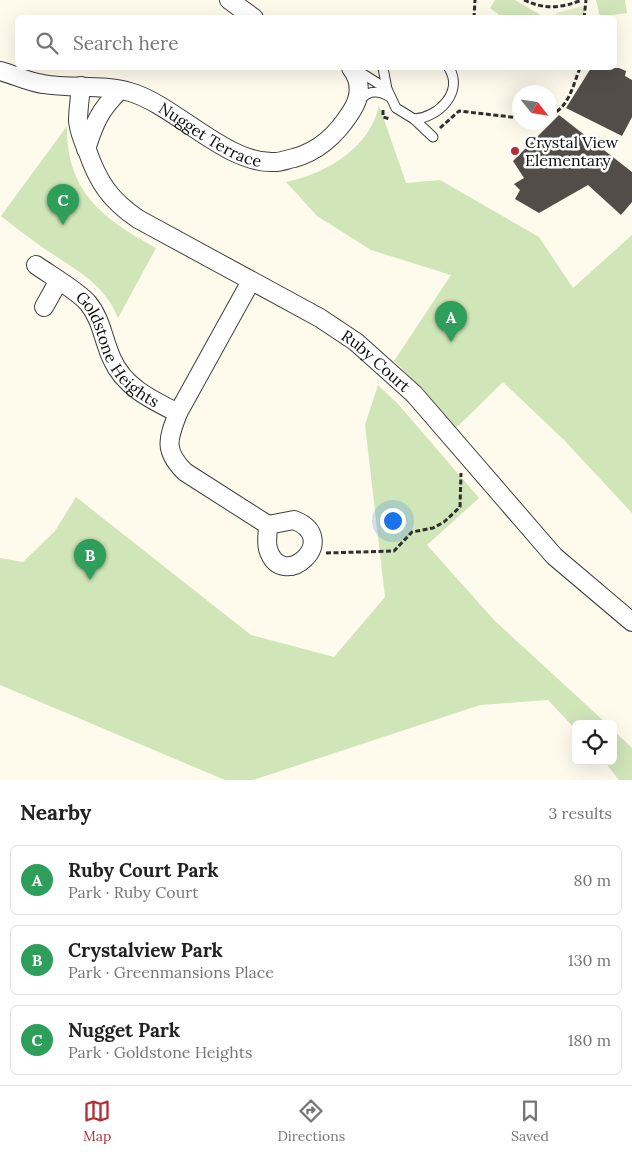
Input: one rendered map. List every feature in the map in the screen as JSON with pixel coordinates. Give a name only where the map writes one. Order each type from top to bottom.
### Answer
[{"type":"street","points":[[229,0],[250,15]]},
{"type":"street","name":"Nugget Terrace","points":[[3,69],[21,79],[44,84],[130,92],[232,150],[250,158],[275,162],[301,156],[324,145],[341,128],[357,103]]},
{"type":"street","points":[[353,70],[358,77],[357,103]]},
{"type":"street","name":"Ruby Court","points":[[81,86],[78,122],[86,149],[102,186],[119,206],[138,219],[320,318],[382,364],[414,394],[554,556],[632,622]]},
{"type":"street","points":[[86,149],[93,127],[103,107],[120,90]]},
{"type":"street","name":"Goldstone Heights","points":[[36,265],[87,302],[100,321],[112,359],[122,376],[138,392],[178,413]]},
{"type":"street","points":[[251,281],[178,413],[169,436],[169,451],[176,463],[185,472],[268,525]]},
{"type":"street","name":"Goldstone Heights","points":[[44,307],[58,282]]},
{"type":"lane","points":[[355,70],[388,93]]},
{"type":"lane","points":[[383,70],[388,93],[396,108],[414,119],[432,137]]},
{"type":"lane","points":[[414,119],[431,116],[450,96],[454,79],[450,70]]},
{"type":"lane","points":[[357,103],[365,95],[373,92],[388,93]]},
{"type":"path","points":[[474,15],[475,0]]},
{"type":"path","points":[[524,0],[537,6],[557,8],[584,0],[584,15]]},
{"type":"path","points":[[557,113],[569,97],[579,70]]},
{"type":"path","points":[[321,552],[394,550],[412,532],[434,528],[444,522],[460,507],[461,470]]},
{"type":"green space","points":[[495,0],[515,0],[541,15],[499,15],[490,8]]},
{"type":"green space","points":[[596,0],[625,0],[627,13],[600,15]]},
{"type":"green space","points":[[583,6],[585,15],[556,15],[556,13]]},
{"type":"green space","points":[[379,105],[406,183],[440,180],[539,237],[573,288],[632,235],[632,513],[564,440],[503,382],[456,428],[422,388],[394,361],[451,275],[371,250],[317,216],[286,182],[301,178],[331,165],[357,146],[367,134]]},
{"type":"green space","points":[[67,126],[68,149],[73,169],[91,201],[120,226],[156,248],[118,318],[112,305],[96,285],[1,216]]},
{"type":"green space","points":[[378,385],[398,404],[479,498],[427,545],[494,620],[603,720],[572,720],[572,726],[548,700],[480,705],[253,780],[225,780],[0,685],[0,558],[23,562],[55,531],[76,497],[251,635],[334,657],[385,597],[365,425]]},
{"type":"green space","points":[[617,734],[632,748],[632,780],[619,780],[607,765],[617,765]]},
{"type":"building","points":[[619,68],[626,71],[625,76],[632,80],[632,117],[622,136],[566,108],[590,70],[617,70]]},
{"type":"building","points":[[559,115],[632,172],[632,202],[621,215],[588,185],[539,213],[515,199],[520,190],[514,184],[524,178],[513,161],[544,130],[557,130],[557,117]]},
{"type":"place","name":"Crystal View Elementary","points":[[515,151]]},
{"type":"place","name":"Nugget Park","points":[[63,225]]},
{"type":"place","name":"Ruby Court Park","points":[[451,342]]},
{"type":"place","name":"Crystalview Park","points":[[90,580]]}]
